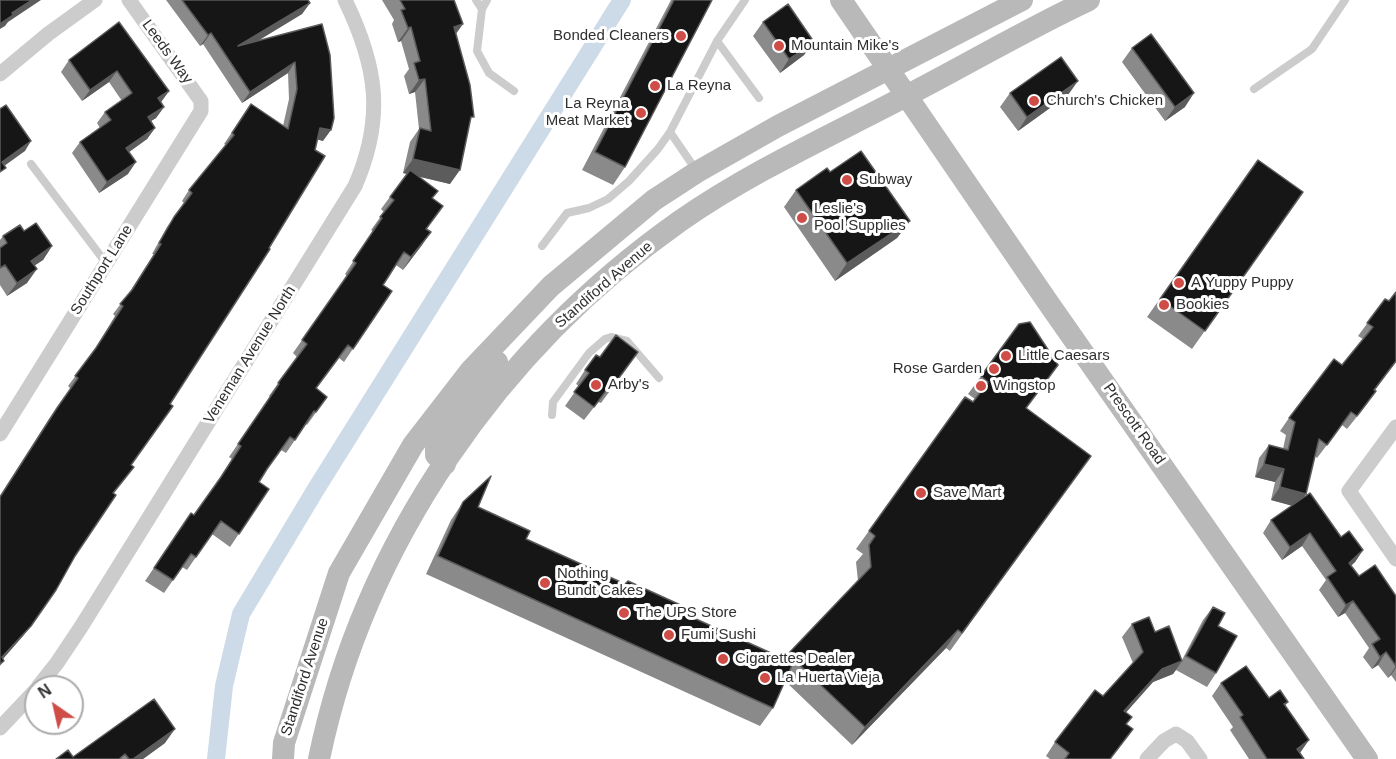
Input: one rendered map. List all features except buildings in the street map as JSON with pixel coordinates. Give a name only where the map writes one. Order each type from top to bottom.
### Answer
[{"type":"main road","name":"Prescott Road","points":[[841,0],[1047,301],[1367,759]]},
{"type":"main road","name":"Standiford Avenue","points":[[283,759],[284,743],[339,573],[412,445],[471,370],[551,285],[654,200],[697,172],[778,126],[1022,0]]},
{"type":"main road","name":"Standiford Avenue","points":[[319,759],[334,696],[372,595],[414,513],[485,407],[525,358],[568,315],[626,262],[682,220],[722,194],[1089,0]]},
{"type":"main road","points":[[445,464],[436,455],[436,449],[514,339],[521,317]]},
{"type":"street","points":[[0,74],[48,34],[95,0]]},
{"type":"street","name":"Leeds Way","points":[[129,0],[201,101],[202,106]]},
{"type":"street","name":"Veneman Avenue North","points":[[46,675],[81,627],[355,186],[366,161],[375,108],[369,63],[356,23],[345,0]]},
{"type":"street","name":"Southport Lane","points":[[0,434],[202,106]]},
{"type":"street","points":[[1396,427],[1349,491],[1396,559]]},
{"type":"street","name":"Veneman Avenue North","points":[[0,728],[24,703]]},
{"type":"street","points":[[1147,759],[1164,741],[1176,734],[1187,741],[1200,759]]},
{"type":"lane","points":[[476,0],[482,9]]},
{"type":"lane","points":[[487,0],[482,9],[477,51],[489,73],[513,91]]},
{"type":"lane","points":[[542,246],[567,213],[589,208],[608,199],[644,166],[670,132],[717,42],[746,0]]},
{"type":"lane","points":[[1254,89],[1312,49],[1345,0]]},
{"type":"lane","points":[[717,42],[759,98]]},
{"type":"lane","points":[[670,132],[697,172]]},
{"type":"lane","points":[[31,164],[106,263]]},
{"type":"lane","points":[[552,414],[553,402],[589,354],[605,339],[611,337],[627,340],[659,378]]},
{"type":"waterway","points":[[216,759],[224,686],[241,614],[316,489],[622,0]]},
{"type":"place","name":"Bonded Cleaners","points":[[681,36]]},
{"type":"place","name":"Mountain Mike's","points":[[779,46]]},
{"type":"place","name":"La Reyna","points":[[655,86]]},
{"type":"place","name":"Church's Chicken","points":[[1034,101]]},
{"type":"place","name":"La Reyna Meat Market","points":[[641,113]]},
{"type":"place","name":"Subway","points":[[847,180]]},
{"type":"place","name":"Leslie's Pool Supplies","points":[[802,218]]},
{"type":"place","name":"A Yuppy Puppy","points":[[1179,283]]},
{"type":"place","name":"Bookies","points":[[1164,305]]},
{"type":"place","name":"Little Caesars","points":[[1006,356]]},
{"type":"place","name":"Rose Garden","points":[[994,369]]},
{"type":"place","name":"Arby's","points":[[596,385]]},
{"type":"place","name":"Wingstop","points":[[981,386]]},
{"type":"place","name":"Save Mart","points":[[921,493]]},
{"type":"place","name":"Nothing Bundt Cakes","points":[[545,583]]},
{"type":"place","name":"The UPS Store","points":[[624,613]]},
{"type":"place","name":"Fumi Sushi","points":[[669,635]]},
{"type":"place","name":"Cigarettes Dealer","points":[[723,659]]},
{"type":"place","name":"La Huerta Vieja","points":[[765,678]]}]
